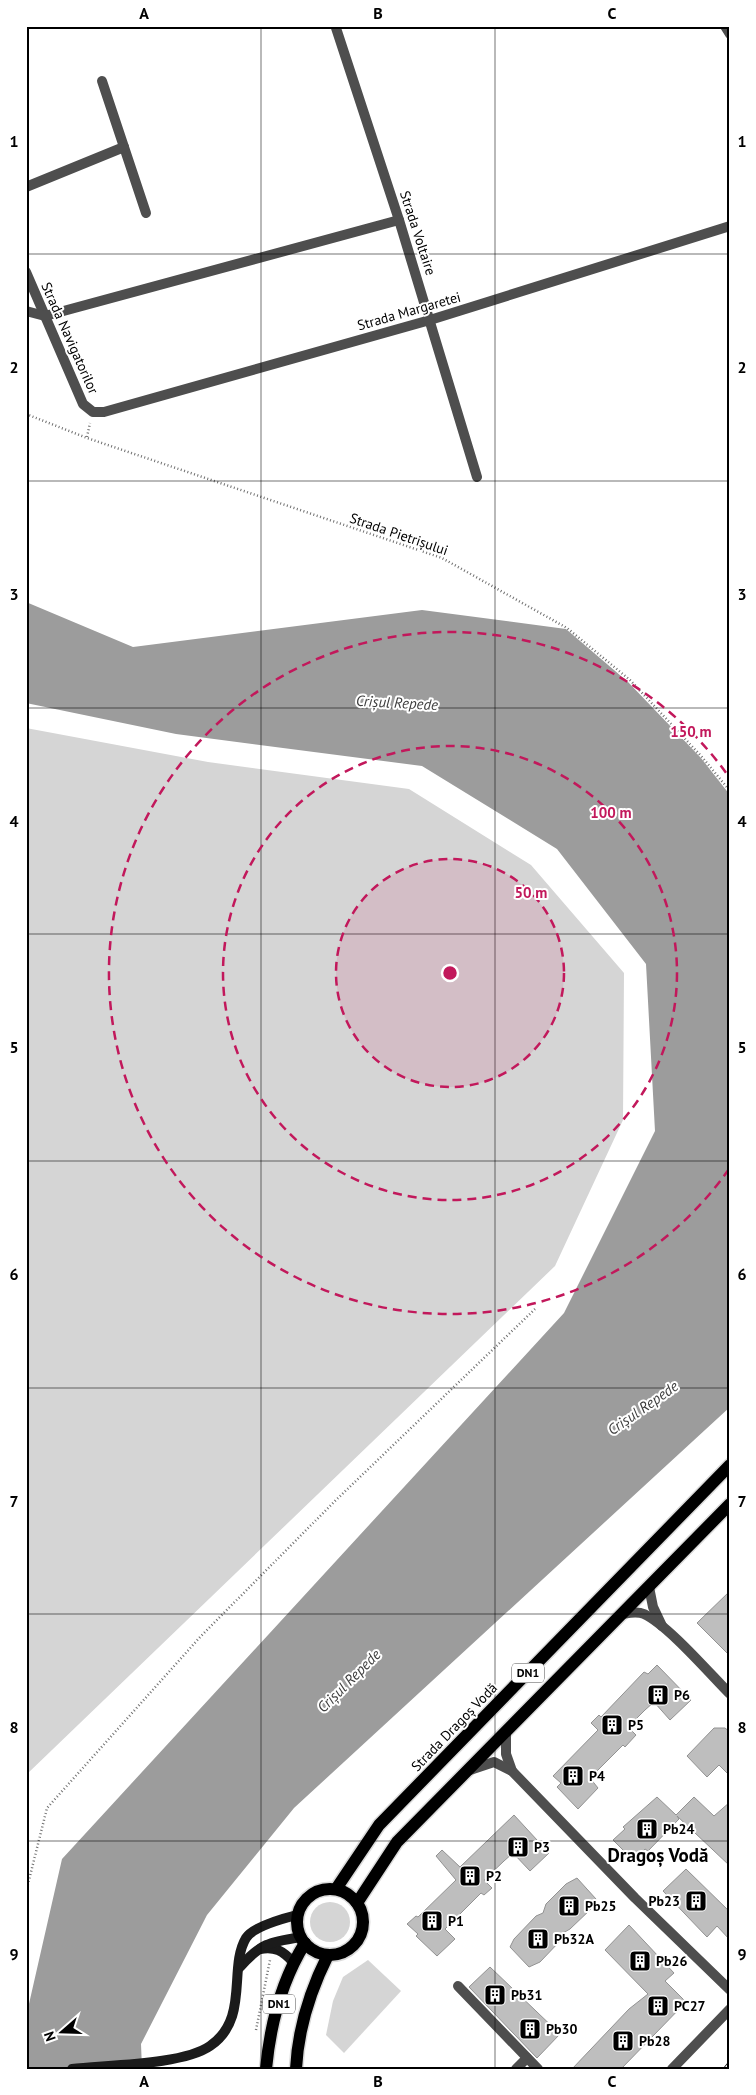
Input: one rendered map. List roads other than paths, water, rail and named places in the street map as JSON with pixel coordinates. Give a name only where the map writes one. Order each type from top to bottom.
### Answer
[{"type":"main road","name":"Strada Dragoș Vodă","points":[[336,1889],[379,1825],[730,1465]]},
{"type":"main road","name":"DN1","points":[[357,1903],[397,1842],[730,1504]]},
{"type":"main road","points":[[336,1889],[348,1894],[357,1903],[362,1923],[355,1942],[348,1949],[328,1955],[315,1951],[303,1940],[297,1926],[298,1915],[301,1905],[316,1892],[336,1889]]},
{"type":"main road","points":[[72,2069],[173,2059],[209,2047],[221,2037],[227,2028],[234,2006],[242,1949],[247,1936],[277,1919],[298,1915]]},
{"type":"main road","points":[[240,1968],[254,1950],[268,1942],[303,1940]]},
{"type":"main road","name":"DN1","points":[[266,2069],[276,2014],[293,1962],[303,1940]]},
{"type":"main road","points":[[254,1950],[272,1948],[284,1952],[293,1962]]},
{"type":"main road","name":"DN1","points":[[296,2069],[297,2043],[311,1989],[328,1955]]},
{"type":"street","points":[[725,26],[730,34]]},
{"type":"street","name":"Strada Voltaire","points":[[336,28],[399,220],[478,477]]},
{"type":"street","points":[[102,81],[146,213]]},
{"type":"street","points":[[26,187],[124,147]]},
{"type":"street","points":[[26,311],[45,316],[399,220]]},
{"type":"street","name":"Strada Margaretei","points":[[93,412],[104,412],[430,320],[730,226]]},
{"type":"street","name":"Strada Navigatorilor","points":[[26,272],[83,404],[93,412]]},
{"type":"street","points":[[648,1587],[652,1607],[662,1627]]},
{"type":"street","points":[[621,1614],[636,1612],[644,1614],[662,1627],[730,1694]]},
{"type":"street","points":[[506,1732],[506,1754],[512,1771]]},
{"type":"street","points":[[468,1771],[494,1762],[512,1771],[635,1898],[730,1990]]},
{"type":"street","points":[[458,1986],[538,2069]]},
{"type":"street","points":[[672,2069],[730,2008]]},
{"type":"street","points":[[516,2069],[528,2058]]},
{"type":"water","name":"Crișul Repede","points":[[26,602],[133,647],[422,610],[566,629],[628,682],[701,758],[730,795],[730,1407],[294,1808],[207,1915],[141,2044],[142,2069],[26,2069],[26,2017],[62,1859],[564,1313],[655,1131],[646,964],[557,849],[422,766],[176,734],[26,703]]},
{"type":"railway","points":[[726,2069],[730,2064]]},
{"type":"place","name":"P6","points":[[658,1695]]},
{"type":"place","name":"P5","points":[[612,1725]]},
{"type":"place","name":"P4","points":[[573,1776]]},
{"type":"place","name":"Pb24","points":[[647,1829]]},
{"type":"place","name":"P3","points":[[518,1847]]},
{"type":"place","name":"P2","points":[[470,1876]]},
{"type":"place","name":"Pb23","points":[[696,1901]]},
{"type":"place","name":"Pb25","points":[[569,1906]]},
{"type":"place","name":"P1","points":[[432,1921]]},
{"type":"place","name":"Pb32A","points":[[538,1939]]},
{"type":"place","name":"Pb26","points":[[640,1961]]},
{"type":"place","name":"Pb31","points":[[495,1995]]},
{"type":"place","name":"PC27","points":[[658,2006]]},
{"type":"place","name":"Pb30","points":[[530,2029]]},
{"type":"place","name":"Pb28","points":[[623,2041]]},
{"type":"district","name":"Dragoș Vodă","points":[[658,1855]]}]
